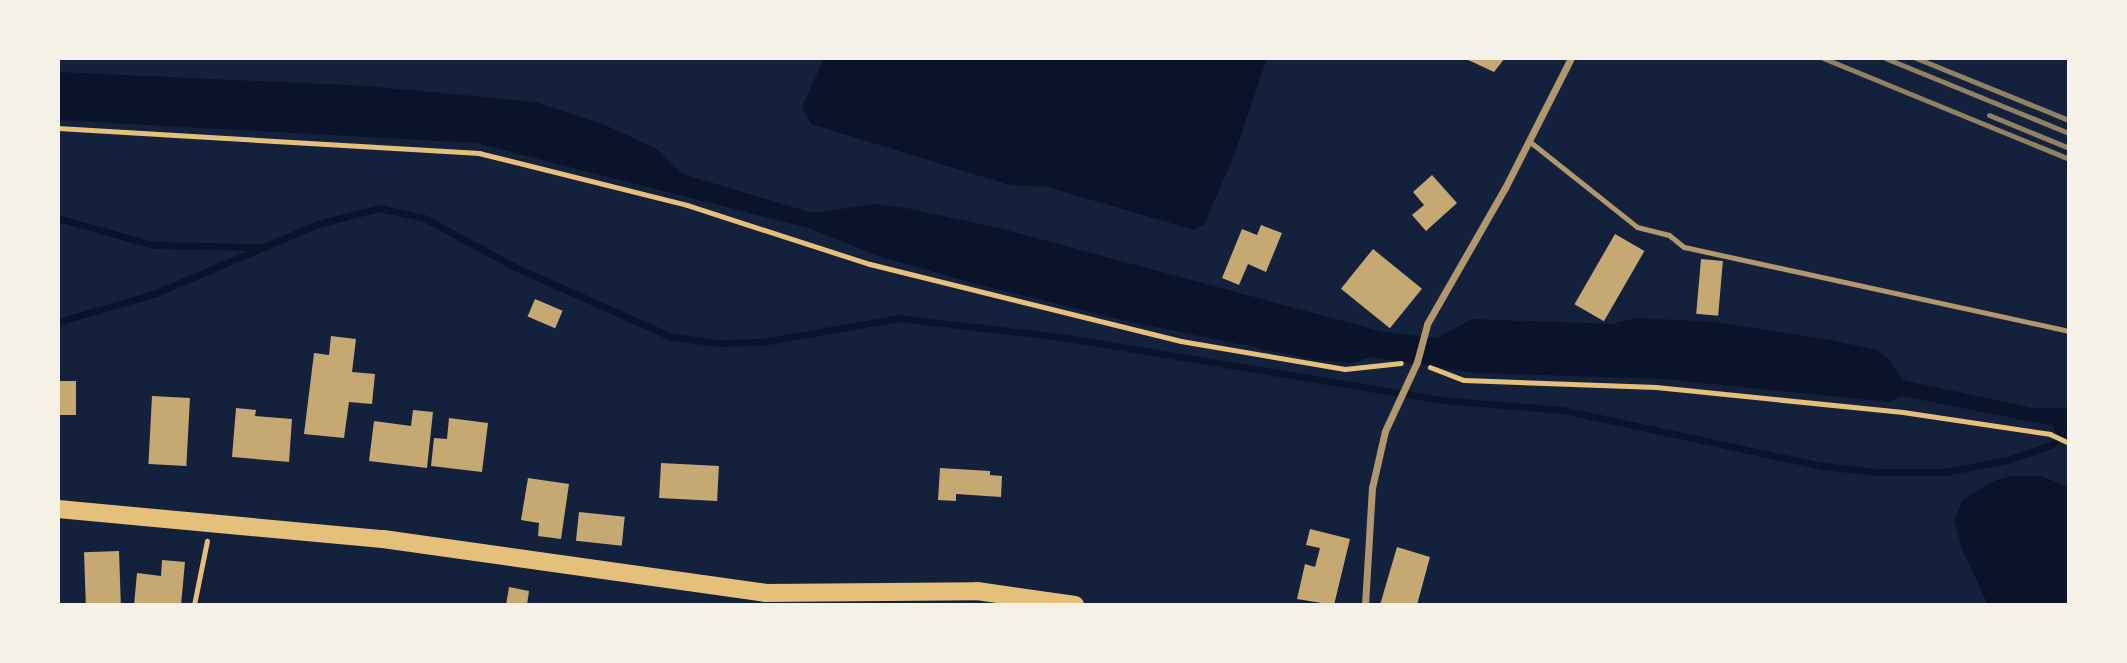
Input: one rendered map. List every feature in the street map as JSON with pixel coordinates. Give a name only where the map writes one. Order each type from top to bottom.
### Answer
[{"type":"main road","points":[[58,509],[210,521],[383,540],[764,599],[977,591],[1075,605]]},
{"type":"street","points":[[1365,605],[1372,488],[1395,410],[1417,362],[1427,324],[1529,141],[1571,58]]},
{"type":"lane","points":[[1529,141],[1636,227],[1669,234],[1684,247],[2069,331]]},
{"type":"path","points":[[58,128],[479,153],[687,205],[870,264],[1181,341],[1345,369],[1417,362],[1464,380],[1782,398],[2050,433],[2069,443]]},
{"type":"path","points":[[194,605],[210,521]]},
{"type":"water","points":[[824,58],[1267,58],[1235,153],[1204,225],[1194,230],[1047,187],[1009,185],[811,124],[802,107]]},
{"type":"water","points":[[58,72],[368,86],[535,102],[605,125],[655,148],[683,174],[813,213],[875,204],[906,208],[1003,229],[1384,332],[1437,338],[1472,319],[1612,324],[1636,318],[1715,322],[1831,340],[1876,350],[1888,358],[1903,380],[2033,408],[2069,408],[2069,438],[2056,433],[2053,426],[1902,396],[1888,402],[1664,379],[1476,373],[1371,357],[1351,363],[1317,360],[1135,323],[984,286],[881,257],[808,228],[476,143],[58,120]]},
{"type":"water","points":[[2014,476],[2041,476],[2069,487],[2069,605],[1988,605],[1963,551],[1954,520],[1963,499],[1996,480]]},
{"type":"building","points":[[1464,58],[1505,58],[1494,72]]},
{"type":"building","points":[[1432,175],[1457,203],[1426,231],[1412,215],[1424,205],[1413,192]]},
{"type":"building","points":[[1261,225],[1282,233],[1266,272],[1248,264],[1239,285],[1222,278],[1242,229],[1257,235]]},
{"type":"building","points":[[1615,234],[1644,251],[1604,321],[1574,304]]},
{"type":"building","points":[[1373,249],[1422,289],[1390,328],[1341,289]]},
{"type":"building","points":[[1701,259],[1723,261],[1718,316],[1696,314]]},
{"type":"building","points":[[535,299],[563,311],[555,328],[528,316]]},
{"type":"building","points":[[331,336],[356,339],[352,372],[375,374],[372,404],[349,402],[344,438],[304,434],[314,353],[329,355]]},
{"type":"building","points":[[58,381],[76,381],[76,415],[58,415]]},
{"type":"building","points":[[152,396],[190,398],[186,466],[148,464]]},
{"type":"building","points":[[236,408],[256,410],[255,416],[292,419],[289,462],[232,457]]},
{"type":"building","points":[[413,410],[433,412],[427,468],[369,461],[374,421],[411,426]]},
{"type":"building","points":[[449,418],[488,423],[482,472],[431,466],[434,438],[447,439]]},
{"type":"building","points":[[661,463],[719,466],[717,501],[659,498]]},
{"type":"building","points":[[940,468],[990,471],[990,475],[1002,476],[1001,497],[956,494],[956,501],[938,500]]},
{"type":"building","points":[[528,478],[569,484],[561,539],[538,536],[539,523],[521,520]]},
{"type":"building","points":[[579,512],[625,517],[622,546],[576,541]]},
{"type":"building","points":[[1310,529],[1350,539],[1334,605],[1297,599],[1305,564],[1315,567],[1320,548],[1306,545]]},
{"type":"building","points":[[1397,547],[1430,557],[1417,605],[1380,605]]},
{"type":"building","points":[[119,551],[121,604],[86,605],[84,552]]},
{"type":"building","points":[[162,560],[185,562],[181,605],[134,605],[137,573],[161,576]]},
{"type":"building","points":[[509,587],[529,591],[527,605],[506,605]]},
{"type":"waterway","points":[[58,322],[156,293],[318,224],[379,208],[424,218],[515,267],[669,336],[717,343],[762,342],[899,318],[1068,338],[1441,400],[1563,410],[1823,466],[1876,472],[1944,472],[2008,460],[2051,445],[2069,430]]},
{"type":"waterway","points":[[58,218],[153,245],[260,247]]},
{"type":"railway","points":[[1823,58],[2069,159]]},
{"type":"railway","points":[[1885,58],[2069,133]]},
{"type":"railway","points":[[1916,58],[2069,120]]},
{"type":"railway","points":[[1989,115],[2069,148]]}]
